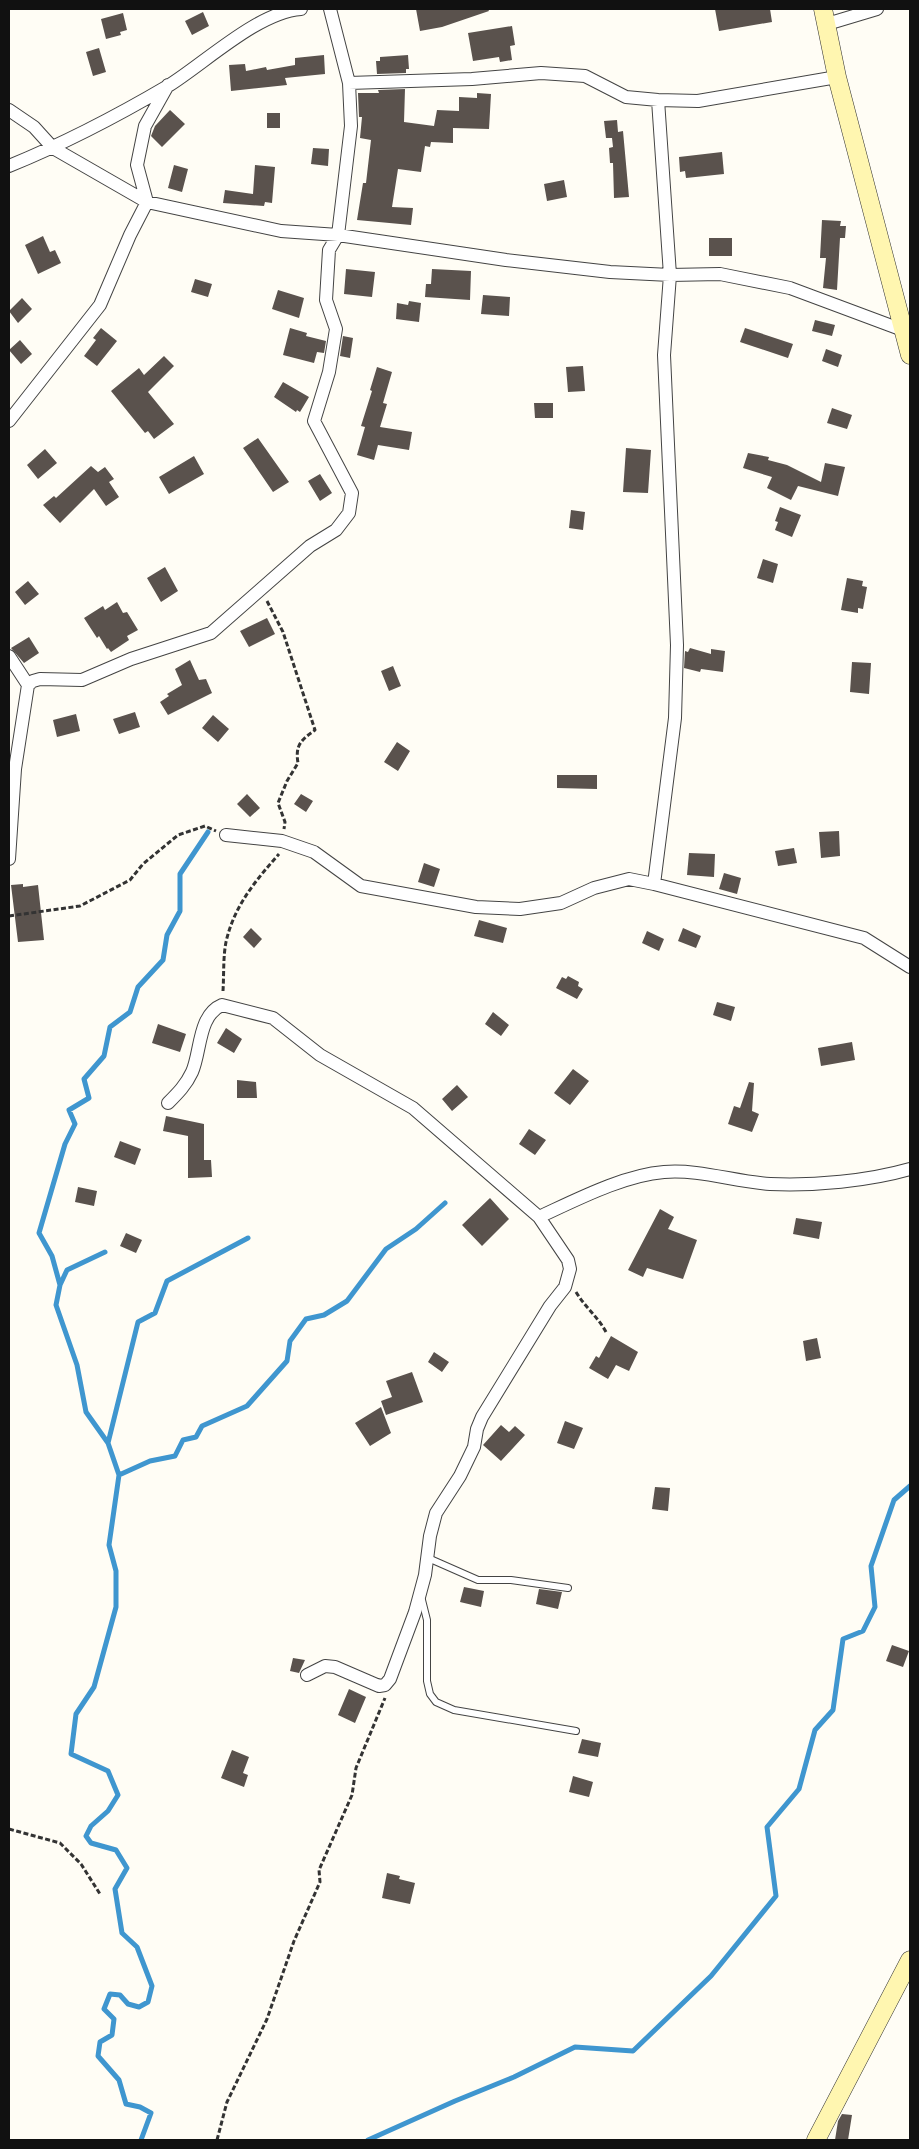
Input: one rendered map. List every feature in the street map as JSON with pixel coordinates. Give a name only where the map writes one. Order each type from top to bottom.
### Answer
[{"type":"street","points":[[9,166],[53,148],[168,85],[249,30],[290,10],[301,9]]},
{"type":"street","points":[[9,860],[15,769],[28,686],[33,681],[40,679],[82,680],[131,659],[211,634],[310,546],[336,530],[349,513],[352,493],[314,421],[329,372],[336,329],[326,300],[329,250],[338,234],[351,126],[349,83],[330,9]]},
{"type":"street","points":[[877,9],[825,16],[837,77],[907,332],[910,355]]},
{"type":"street","points":[[349,83],[472,79],[541,73],[584,76],[626,97],[698,101],[837,77]]},
{"type":"street","points":[[9,421],[100,305],[147,202],[137,166],[145,126],[168,85]]},
{"type":"street","points":[[654,884],[675,718],[677,645],[664,355],[670,275],[658,100]]},
{"type":"street","points":[[9,110],[34,127],[53,148],[147,202],[281,231],[338,234],[506,260],[610,272],[670,275],[720,274],[790,288],[907,332]]},
{"type":"street","points":[[9,656],[28,686]]},
{"type":"street","points":[[226,835],[282,841],[314,852],[361,886],[476,907],[520,909],[561,902],[594,888],[629,879],[864,938],[910,966]]},
{"type":"street","points":[[168,1103],[185,1086],[193,1070],[198,1046],[210,1014],[222,1005],[273,1018],[320,1055],[413,1108],[539,1217],[568,1260],[569,1278],[482,1417],[477,1429],[474,1447],[460,1476],[436,1513],[420,1594],[390,1679],[385,1686],[379,1686],[335,1668],[325,1666],[307,1675]]},
{"type":"street","points":[[539,1217],[633,1178],[662,1172],[686,1171],[770,1184],[825,1183],[910,1169]]},
{"type":"street","points":[[816,2140],[910,1960]]},
{"type":"lane","points":[[428,1558],[478,1580],[511,1580],[568,1588]]},
{"type":"lane","points":[[420,1594],[427,1620],[427,1681],[430,1694],[436,1702],[454,1710],[576,1731]]},
{"type":"path","points":[[222,1005],[226,941],[249,888],[281,852],[284,822],[278,803],[287,781],[298,763],[296,752],[299,741],[315,730],[283,632],[261,590]]},
{"type":"path","points":[[9,916],[80,906],[130,880],[143,864],[178,835],[205,826],[226,835]]},
{"type":"path","points":[[569,1278],[581,1300],[600,1320],[606,1332]]},
{"type":"path","points":[[217,2140],[227,2102],[267,2019],[294,1941],[320,1882],[319,1870],[352,1795],[356,1768],[385,1697],[390,1679]]},
{"type":"path","points":[[9,1829],[60,1843],[81,1864],[100,1894]]},
{"type":"building","points":[[416,9],[488,9],[489,11],[442,27],[420,31]]},
{"type":"building","points":[[715,9],[770,9],[772,22],[719,31]]},
{"type":"building","points":[[203,12],[209,26],[192,35],[185,21]]},
{"type":"building","points":[[123,13],[127,30],[120,32],[121,35],[106,39],[101,19]]},
{"type":"building","points":[[512,26],[515,45],[510,46],[512,60],[500,62],[499,57],[473,61],[468,33]]},
{"type":"building","points":[[99,48],[106,72],[93,76],[86,52]]},
{"type":"building","points":[[324,55],[325,74],[285,78],[287,85],[231,91],[229,65],[245,64],[246,71],[266,67],[267,70],[295,65],[295,58]]},
{"type":"building","points":[[408,55],[409,69],[406,69],[406,73],[377,74],[376,61],[380,61],[380,57]]},
{"type":"building","points":[[405,89],[404,122],[434,126],[437,110],[459,111],[459,97],[477,98],[477,93],[491,94],[489,129],[453,128],[453,143],[431,142],[430,147],[425,146],[421,172],[398,169],[392,207],[413,208],[411,225],[357,220],[363,183],[366,183],[371,140],[360,138],[362,117],[359,117],[358,93],[379,93],[378,90]]},
{"type":"building","points":[[170,110],[185,124],[162,147],[151,136],[155,126]]},
{"type":"building","points":[[267,113],[280,113],[280,128],[267,128]]},
{"type":"building","points":[[617,120],[618,132],[623,131],[629,197],[614,198],[613,163],[610,163],[609,148],[613,147],[612,138],[606,138],[604,121]]},
{"type":"building","points":[[313,148],[329,149],[328,166],[311,164]]},
{"type":"building","points":[[722,152],[724,174],[686,178],[685,171],[680,172],[679,157]]},
{"type":"building","points":[[174,165],[188,169],[182,192],[168,188]]},
{"type":"building","points":[[255,165],[275,167],[272,203],[265,202],[264,206],[223,203],[225,190],[253,194]]},
{"type":"building","points":[[564,180],[567,197],[547,201],[544,184]]},
{"type":"building","points":[[822,220],[841,221],[840,226],[846,226],[845,238],[840,238],[837,290],[823,288],[826,258],[820,258]]},
{"type":"building","points":[[43,236],[50,252],[55,250],[61,263],[38,274],[25,245]]},
{"type":"building","points":[[709,238],[732,238],[732,256],[709,256]]},
{"type":"building","points":[[346,269],[375,272],[372,297],[344,294]]},
{"type":"building","points":[[432,269],[471,271],[470,300],[425,297],[426,284],[431,284]]},
{"type":"building","points":[[195,279],[212,284],[208,297],[191,292]]},
{"type":"building","points":[[278,290],[304,298],[299,318],[272,309]]},
{"type":"building","points":[[483,295],[510,297],[509,316],[481,314]]},
{"type":"building","points":[[22,298],[32,309],[18,323],[9,311]]},
{"type":"building","points":[[409,301],[421,303],[419,322],[396,319],[397,303],[408,305]]},
{"type":"building","points":[[815,320],[835,325],[832,336],[812,331]]},
{"type":"building","points":[[101,328],[117,341],[97,366],[84,356],[96,340],[93,338]]},
{"type":"building","points":[[290,328],[307,333],[306,336],[326,341],[324,353],[317,352],[314,363],[283,355]]},
{"type":"building","points":[[745,328],[793,344],[788,358],[740,342]]},
{"type":"building","points":[[343,336],[353,338],[350,358],[340,356]]},
{"type":"building","points":[[20,340],[32,354],[21,364],[9,350]]},
{"type":"building","points":[[826,349],[842,355],[838,367],[822,361]]},
{"type":"building","points":[[164,356],[174,366],[148,392],[174,424],[154,439],[148,431],[145,433],[111,391],[139,368],[144,375]]},
{"type":"building","points":[[583,366],[585,391],[568,392],[566,367]]},
{"type":"building","points":[[377,367],[392,372],[383,403],[387,404],[380,427],[412,432],[409,450],[378,445],[374,460],[357,455],[365,427],[361,426]]},
{"type":"building","points":[[283,382],[309,397],[300,412],[297,410],[296,412],[274,397]]},
{"type":"building","points":[[534,403],[553,403],[553,418],[535,418]]},
{"type":"building","points":[[832,408],[852,415],[847,429],[827,423]]},
{"type":"building","points":[[258,438],[289,482],[273,492],[243,448]]},
{"type":"building","points":[[626,448],[651,450],[648,493],[623,492]]},
{"type":"building","points":[[45,449],[57,463],[38,479],[27,465]]},
{"type":"building","points":[[748,453],[769,457],[768,460],[787,465],[821,482],[825,463],[845,467],[838,496],[798,486],[791,500],[767,488],[772,477],[743,468]]},
{"type":"building","points":[[194,456],[204,474],[169,494],[159,477]]},
{"type":"building","points":[[91,466],[98,472],[105,467],[114,479],[109,482],[119,497],[106,506],[94,489],[60,523],[43,505],[54,496],[56,498]]},
{"type":"building","points":[[320,474],[332,493],[320,501],[308,481]]},
{"type":"building","points":[[780,507],[801,515],[792,537],[775,530],[778,522],[775,521]]},
{"type":"building","points":[[571,510],[585,512],[583,530],[569,528]]},
{"type":"building","points":[[763,559],[778,564],[773,583],[757,578]]},
{"type":"building","points":[[165,567],[178,591],[161,602],[147,578]]},
{"type":"building","points":[[847,578],[863,581],[862,586],[867,587],[863,609],[858,608],[858,613],[841,610]]},
{"type":"building","points":[[28,581],[39,594],[25,605],[15,592]]},
{"type":"building","points":[[117,602],[123,613],[127,612],[138,630],[127,636],[129,640],[111,652],[99,636],[97,638],[84,618],[103,606],[105,610]]},
{"type":"building","points":[[267,618],[275,634],[249,647],[240,631]]},
{"type":"building","points":[[29,637],[39,653],[24,663],[11,648]]},
{"type":"building","points":[[690,648],[711,654],[711,649],[725,651],[723,672],[701,669],[700,672],[684,668],[685,651],[688,652]]},
{"type":"building","points":[[190,660],[199,680],[206,679],[212,693],[168,715],[160,702],[169,696],[167,694],[182,685],[175,669]]},
{"type":"building","points":[[852,662],[871,663],[869,694],[850,692]]},
{"type":"building","points":[[393,666],[401,686],[389,691],[381,671]]},
{"type":"building","points":[[135,712],[140,727],[119,734],[113,719]]},
{"type":"building","points":[[76,714],[80,731],[57,737],[53,720]]},
{"type":"building","points":[[213,715],[229,729],[218,742],[202,728]]},
{"type":"building","points":[[397,742],[410,751],[398,771],[384,762]]},
{"type":"building","points":[[557,775],[597,775],[597,789],[557,788]]},
{"type":"building","points":[[247,794],[260,808],[250,817],[237,804]]},
{"type":"building","points":[[301,794],[313,801],[306,812],[294,804]]},
{"type":"building","points":[[839,831],[840,856],[821,858],[819,832]]},
{"type":"building","points":[[794,848],[797,863],[778,866],[775,851]]},
{"type":"building","points":[[689,853],[715,854],[714,877],[687,875]]},
{"type":"building","points":[[424,863],[440,869],[434,887],[418,882]]},
{"type":"building","points":[[724,873],[741,878],[737,894],[719,889]]},
{"type":"building","points":[[23,884],[23,887],[38,885],[44,940],[18,942],[11,885]]},
{"type":"building","points":[[479,920],[507,928],[503,943],[474,936]]},
{"type":"building","points":[[251,928],[262,939],[254,948],[243,937]]},
{"type":"building","points":[[683,928],[701,936],[696,948],[678,941]]},
{"type":"building","points":[[647,931],[664,939],[659,951],[642,943]]},
{"type":"building","points":[[568,976],[579,982],[578,986],[583,989],[577,999],[556,988],[562,977],[566,979]]},
{"type":"building","points":[[717,1002],[735,1007],[731,1021],[713,1015]]},
{"type":"building","points":[[493,1012],[509,1025],[501,1036],[485,1024]]},
{"type":"building","points":[[158,1024],[186,1034],[180,1052],[152,1043]]},
{"type":"building","points":[[226,1028],[242,1039],[234,1053],[217,1043]]},
{"type":"building","points":[[852,1042],[855,1060],[821,1066],[818,1048]]},
{"type":"building","points":[[573,1069],[589,1081],[570,1105],[554,1093]]},
{"type":"building","points":[[237,1080],[256,1082],[257,1098],[237,1098]]},
{"type":"building","points":[[749,1082],[754,1083],[752,1111],[759,1114],[752,1132],[728,1124],[734,1106],[740,1108]]},
{"type":"building","points":[[457,1085],[468,1097],[452,1111],[442,1099]]},
{"type":"building","points":[[166,1116],[204,1124],[204,1160],[211,1160],[212,1177],[188,1178],[188,1136],[163,1131]]},
{"type":"building","points":[[529,1129],[546,1140],[535,1155],[519,1144]]},
{"type":"building","points":[[120,1141],[141,1149],[135,1165],[114,1157]]},
{"type":"building","points":[[78,1187],[97,1191],[94,1206],[75,1202]]},
{"type":"building","points":[[490,1198],[509,1219],[482,1246],[462,1225]]},
{"type":"building","points":[[660,1209],[674,1217],[668,1229],[697,1240],[683,1279],[647,1268],[643,1277],[628,1270]]},
{"type":"building","points":[[796,1218],[822,1222],[819,1239],[793,1234]]},
{"type":"building","points":[[126,1233],[142,1240],[136,1253],[120,1246]]},
{"type":"building","points":[[611,1336],[638,1352],[629,1371],[616,1365],[608,1379],[589,1368],[596,1356],[599,1358]]},
{"type":"building","points":[[817,1338],[821,1358],[806,1361],[803,1341]]},
{"type":"building","points":[[434,1352],[449,1362],[442,1372],[428,1362]]},
{"type":"building","points":[[412,1372],[423,1402],[386,1415],[381,1401],[392,1397],[386,1381]]},
{"type":"building","points":[[381,1407],[391,1433],[370,1446],[355,1423]]},
{"type":"building","points":[[565,1421],[583,1428],[574,1449],[557,1443]]},
{"type":"building","points":[[501,1425],[509,1432],[515,1426],[525,1435],[501,1461],[483,1445]]},
{"type":"building","points":[[655,1487],[670,1488],[668,1511],[652,1509]]},
{"type":"building","points":[[464,1587],[484,1591],[481,1607],[460,1602]]},
{"type":"building","points":[[539,1589],[562,1592],[558,1609],[536,1604]]},
{"type":"building","points":[[892,1645],[909,1651],[903,1667],[886,1661]]},
{"type":"building","points":[[293,1658],[305,1660],[299,1673],[290,1671]]},
{"type":"building","points":[[349,1689],[366,1697],[355,1723],[338,1715]]},
{"type":"building","points":[[582,1739],[601,1743],[598,1757],[578,1753]]},
{"type":"building","points":[[232,1750],[249,1757],[243,1773],[248,1775],[244,1787],[221,1778]]},
{"type":"building","points":[[573,1776],[593,1782],[589,1797],[569,1792]]},
{"type":"building","points":[[387,1873],[400,1876],[399,1879],[415,1883],[410,1904],[382,1898]]},
{"type":"building","points":[[842,2114],[852,2115],[848,2140],[835,2140],[838,2121]]},
{"type":"waterway","points":[[141,2140],[151,2113],[140,2107],[126,2104],[119,2080],[98,2056],[100,2042],[112,2035],[114,2019],[104,2009],[110,1994],[120,1995],[128,2004],[139,2007],[148,2002],[152,1986],[137,1947],[122,1933],[115,1889],[127,1868],[116,1850],[91,1843],[86,1836],[91,1826],[108,1811],[118,1795],[108,1771],[71,1754],[76,1714],[94,1687],[116,1607],[116,1571],[109,1545],[119,1475],[108,1443],[86,1412],[77,1365],[56,1305],[60,1285],[52,1256],[39,1233],[65,1144],[75,1124],[69,1110],[89,1098],[84,1079],[104,1056],[110,1027],[130,1012],[138,987],[163,960],[167,935],[180,911],[180,874],[208,832]]},
{"type":"waterway","points":[[119,1475],[150,1461],[175,1456],[183,1440],[196,1437],[202,1426],[247,1406],[287,1361],[290,1341],[306,1319],[324,1315],[347,1301],[386,1249],[416,1229],[445,1203]]},
{"type":"waterway","points":[[108,1443],[138,1322],[155,1313],[167,1281],[248,1238]]},
{"type":"waterway","points":[[60,1285],[67,1270],[105,1252]]},
{"type":"waterway","points":[[368,2140],[514,2077],[575,2047],[633,2051],[711,1976],[776,1896],[767,1827],[799,1789],[815,1730],[833,1710],[843,1639],[863,1631],[875,1607],[871,1566],[894,1500],[910,1486]]}]
